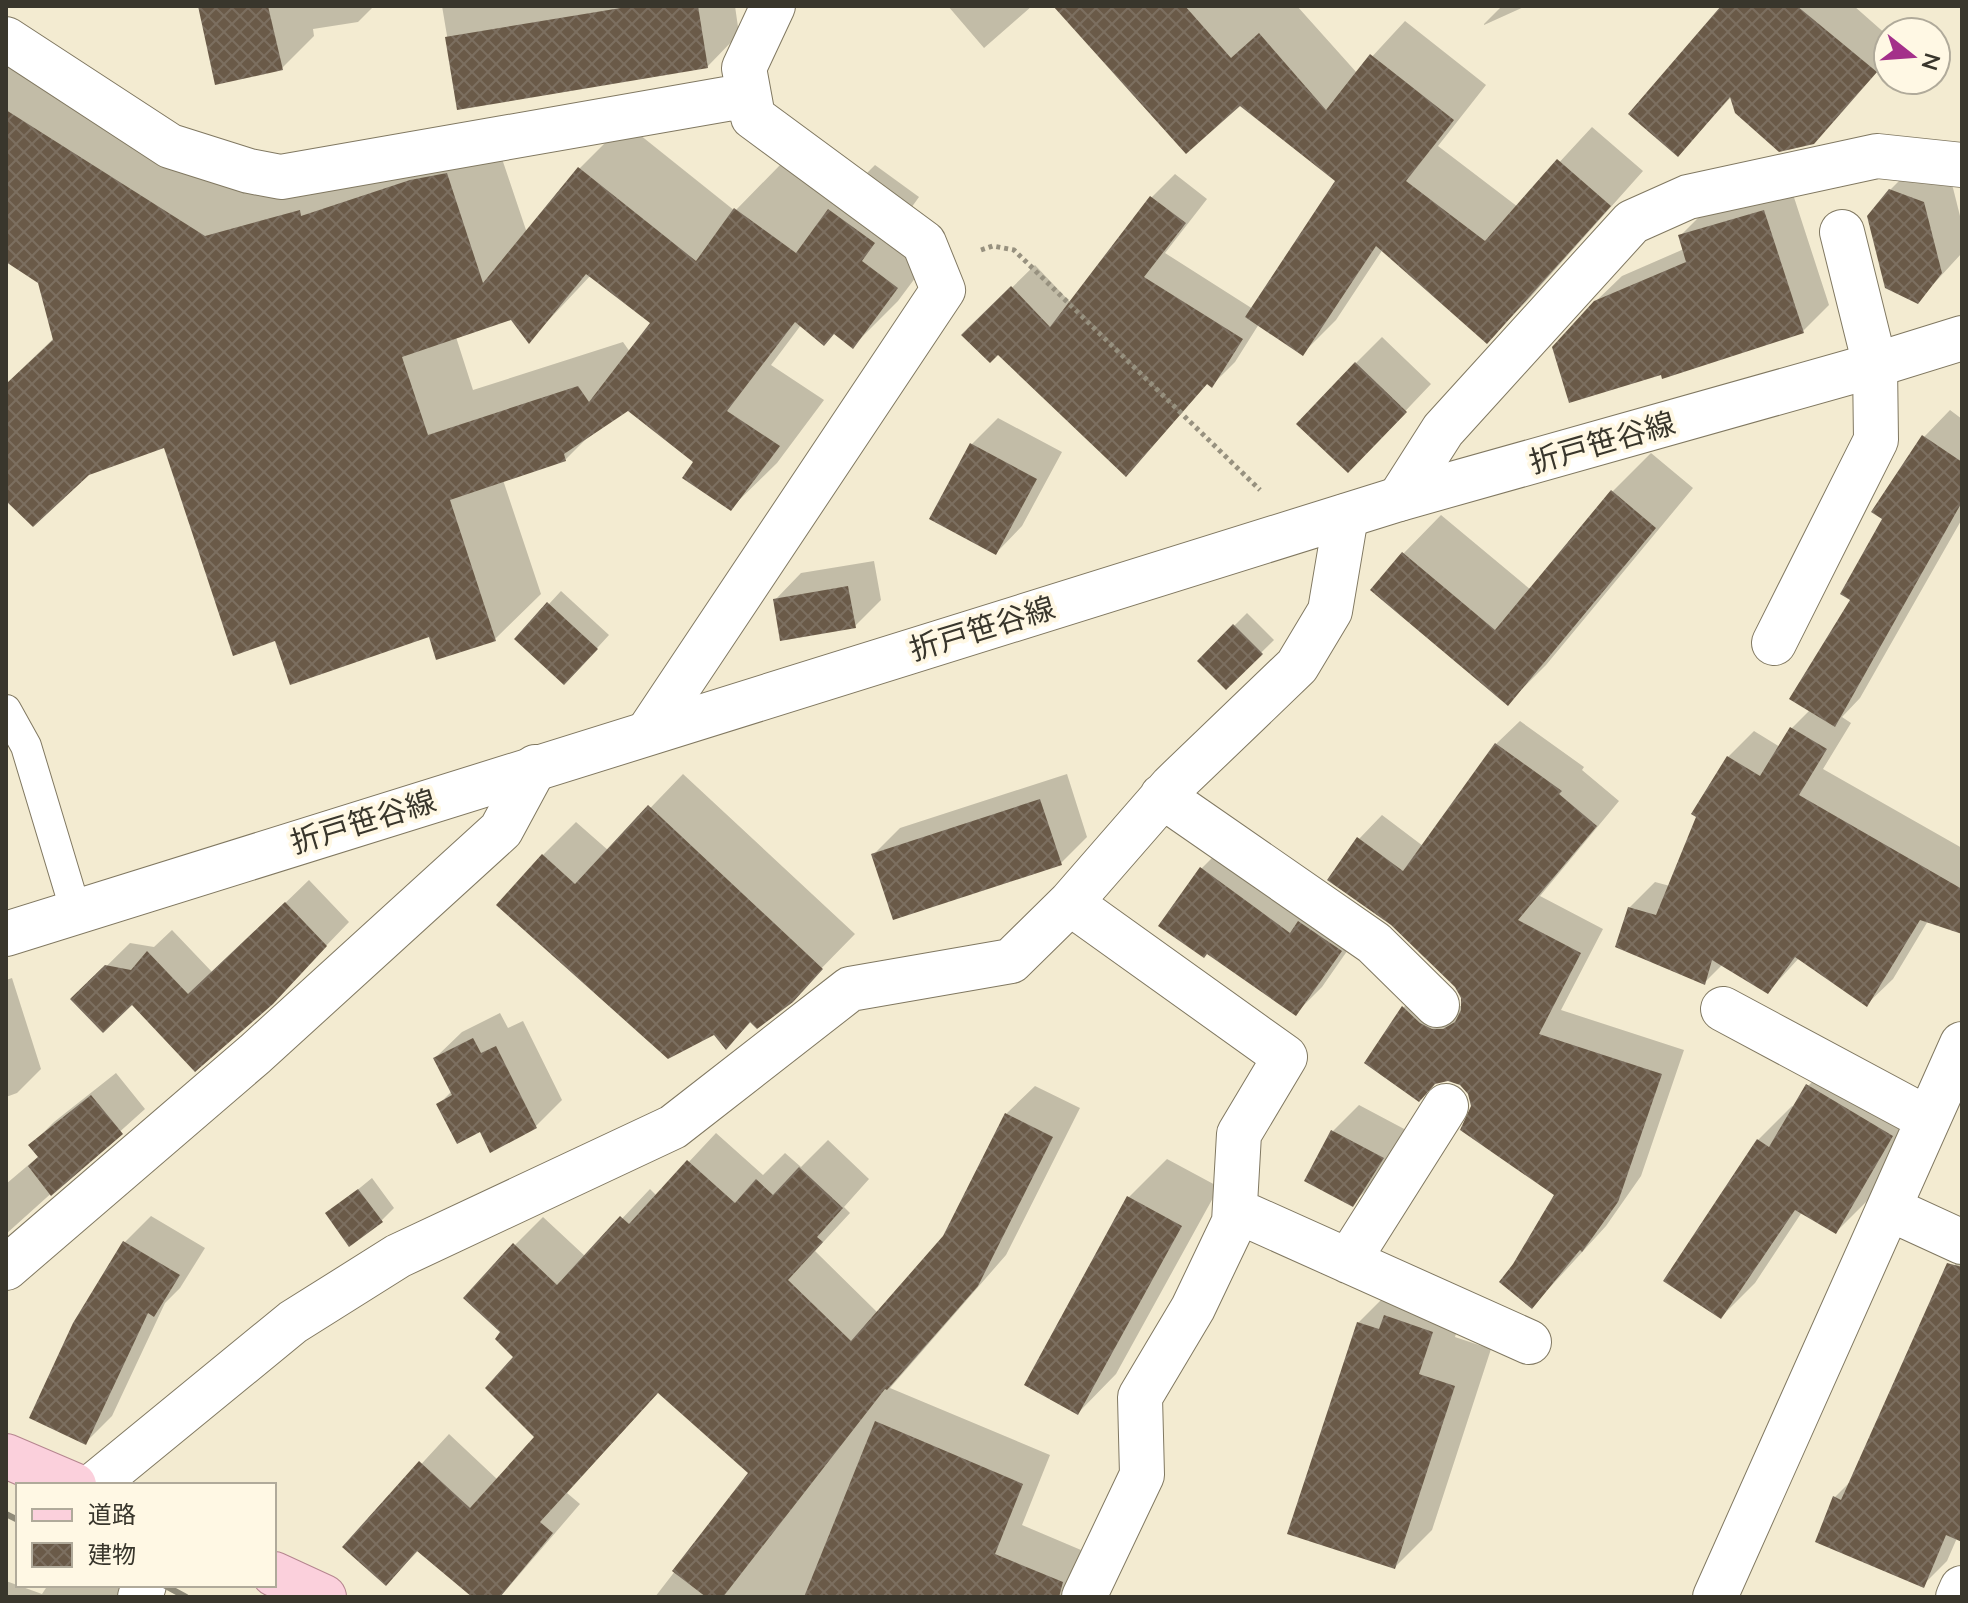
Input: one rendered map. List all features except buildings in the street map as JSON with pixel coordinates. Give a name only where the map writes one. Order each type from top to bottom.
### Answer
[{"type":"main road","points":[[6,1456],[69,1483]]},
{"type":"main road","points":[[276,1575],[324,1597]]},
{"type":"street","points":[[649,731],[943,290],[924,243],[753,117],[744,68],[773,6]]},
{"type":"street","points":[[6,39],[170,146],[249,171],[281,177],[749,95]]},
{"type":"street","points":[[1399,499],[1443,430],[1632,222],[1688,197],[1877,156],[1962,165]]},
{"type":"street","points":[[1774,643],[1876,440],[1875,365],[1842,232]]},
{"type":"street","name":"折戸笹谷線","points":[[6,934],[1399,499],[1962,338]]},
{"type":"street","points":[[96,1483],[293,1322],[398,1256],[673,1127],[850,989],[1011,961],[1070,903],[1162,796],[1297,666],[1330,611],[1346,516]]},
{"type":"street","points":[[6,1268],[255,1054],[501,830],[535,767]]},
{"type":"street","points":[[1162,796],[1374,943],[1437,1005]]},
{"type":"street","points":[[1070,903],[1285,1057],[1239,1134],[1234,1222],[1193,1308],[1140,1397],[1142,1475],[1084,1597]]},
{"type":"street","points":[[1723,1009],[1928,1119]]},
{"type":"street","points":[[1723,1594],[1962,1044]]},
{"type":"street","points":[[1348,1261],[1446,1106]]},
{"type":"street","points":[[1890,1209],[1962,1242]]},
{"type":"street","points":[[1235,1210],[1529,1342]]},
{"type":"street","points":[[1958,1597],[1962,1588]]},
{"type":"lane","points":[[6,710],[26,746],[76,912]]},
{"type":"path","points":[[934,266],[993,246],[1014,250],[1301,530]]},
{"type":"railway","points":[[6,1514],[16,1519]]},
{"type":"railway","points":[[168,1587],[186,1597]]}]
